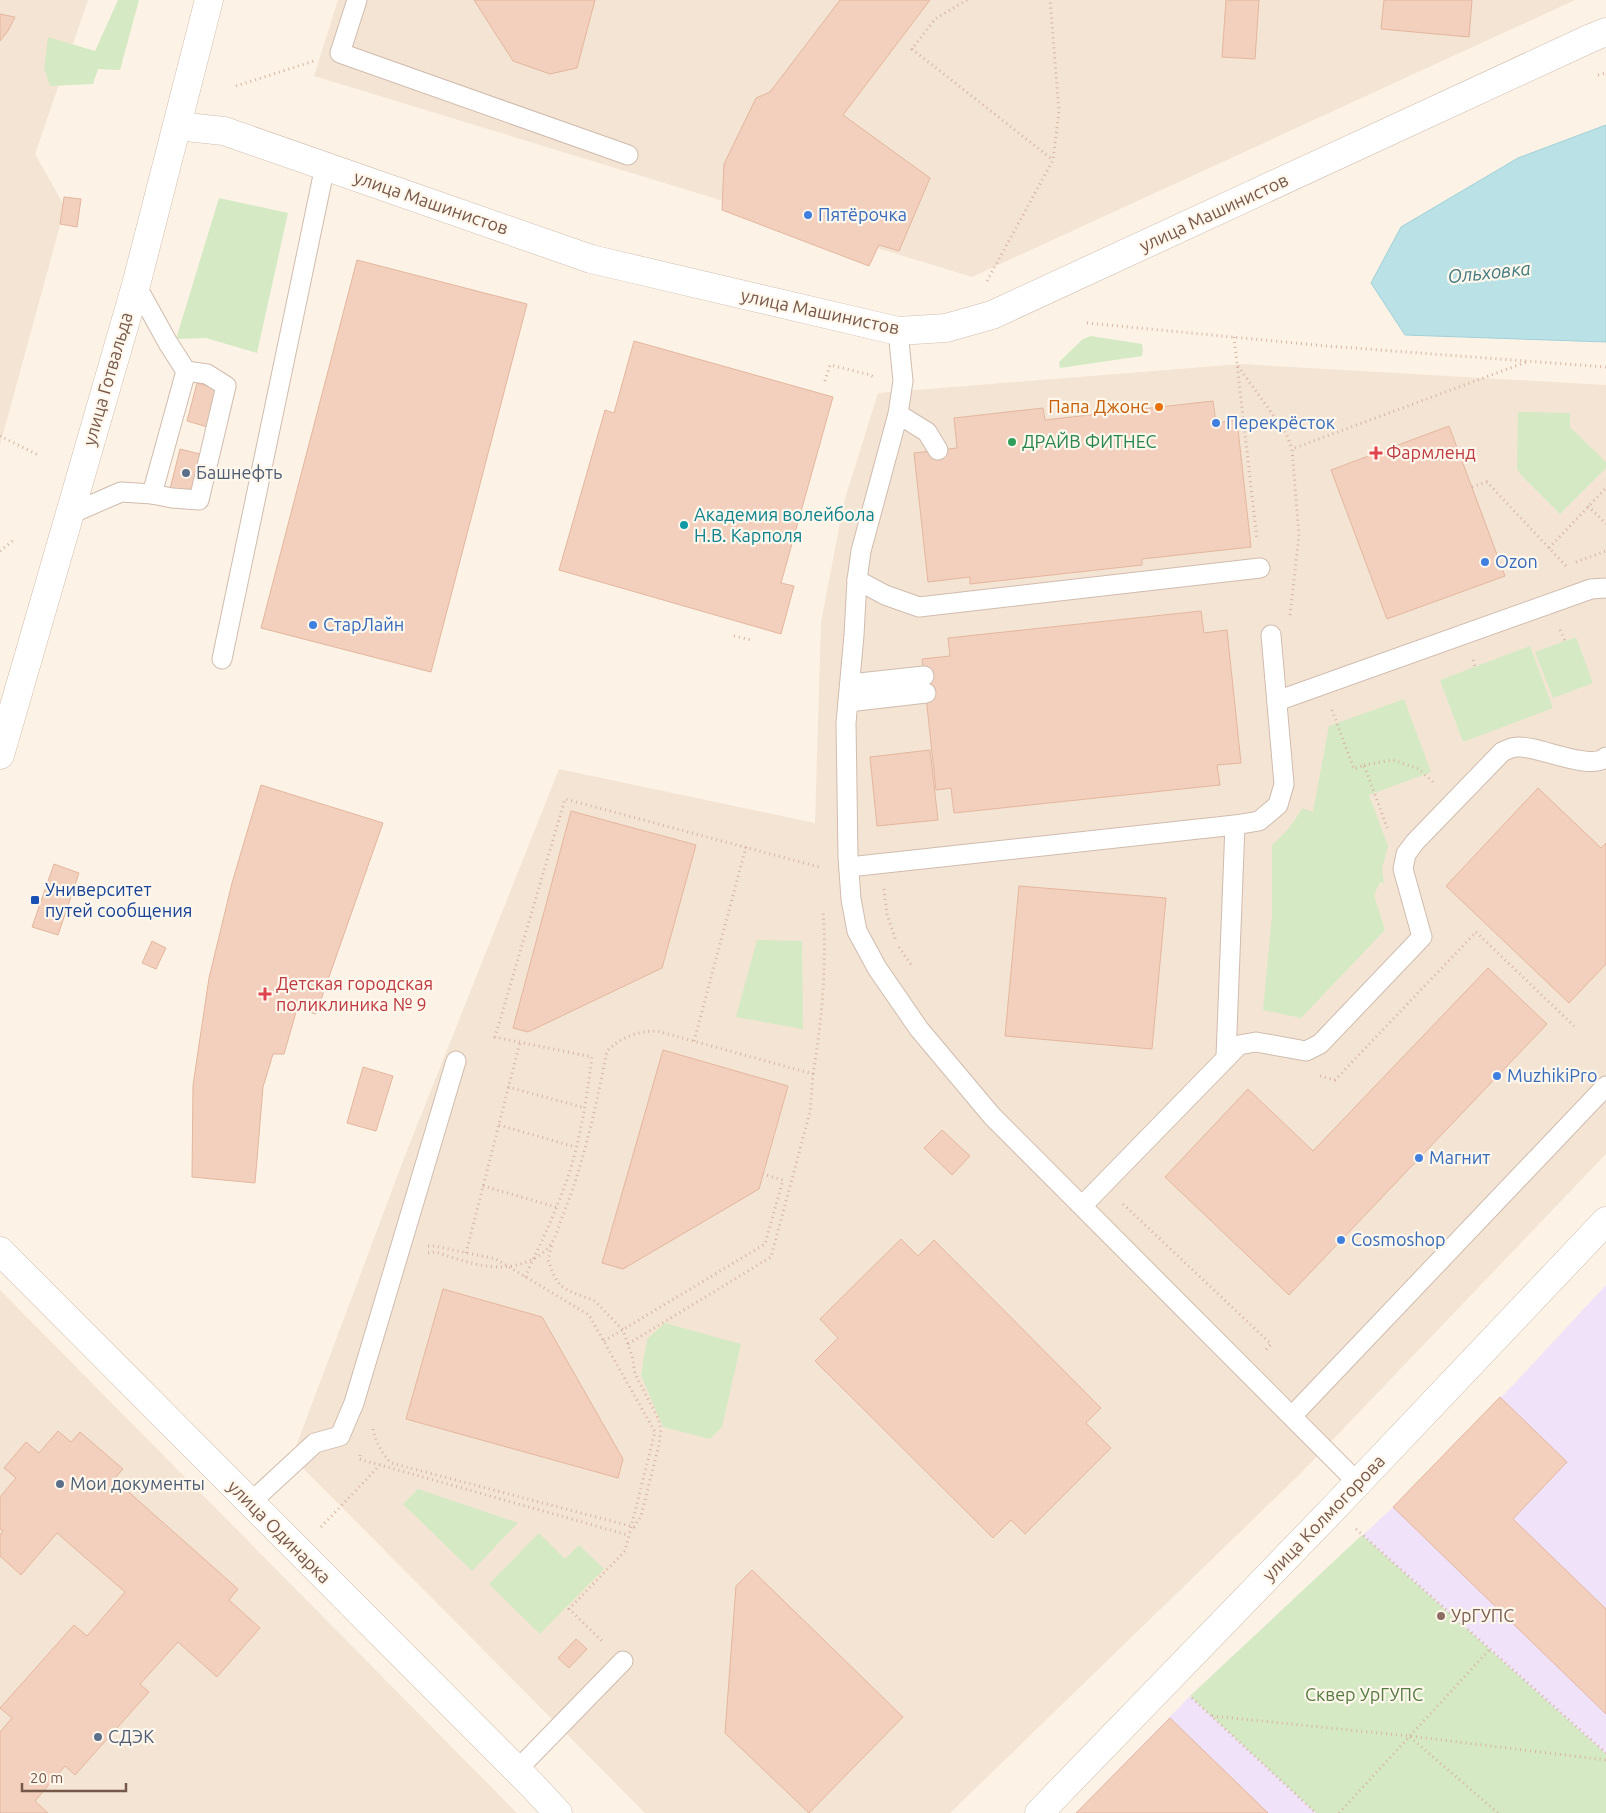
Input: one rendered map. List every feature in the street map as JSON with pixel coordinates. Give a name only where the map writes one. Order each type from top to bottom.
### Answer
[{"type":"street","name":"улица Готвальда","points":[[0,755],[136,285],[209,0]]},
{"type":"street","name":"улица Машинистов","points":[[177,126],[224,131],[591,259],[898,331],[946,328],[992,315],[1606,32]]},
{"type":"street","name":"улица Колмогорова","points":[[1039,1813],[1358,1483],[1606,1221]]},
{"type":"street","name":"улица Одинарка","points":[[0,1251],[558,1813]]},
{"type":"lane","points":[[357,0],[340,53],[628,155]]},
{"type":"lane","points":[[222,659],[325,166]]},
{"type":"lane","points":[[136,285],[186,371],[152,494]]},
{"type":"lane","points":[[898,331],[903,382],[898,414],[861,551],[846,722],[846,825],[851,899],[858,931],[877,968],[919,1030],[992,1116],[1358,1483]]},
{"type":"lane","points":[[68,516],[121,492],[200,500],[226,386],[207,374],[186,371]]},
{"type":"lane","points":[[898,414],[926,432],[938,450]]},
{"type":"lane","points":[[857,580],[886,596],[919,606],[1260,568]]},
{"type":"lane","points":[[1277,701],[1591,589],[1606,588]]},
{"type":"lane","points":[[849,867],[1259,821],[1278,805],[1284,784],[1271,635]]},
{"type":"lane","points":[[849,693],[925,685]]},
{"type":"lane","points":[[1082,1206],[1239,1045],[1256,1042],[1306,1051],[1320,1044],[1422,937],[1403,869],[1406,854],[1453,801],[1502,752],[1517,747],[1589,762],[1603,760],[1606,757]]},
{"type":"lane","points":[[1226,1057],[1235,825]]},
{"type":"lane","points":[[250,1503],[315,1443],[340,1436],[354,1403],[456,1060]]},
{"type":"lane","points":[[1292,1416],[1606,1086]]},
{"type":"lane","points":[[517,1770],[623,1661]]},
{"type":"path","points":[[967,0],[935,20],[912,49],[1053,160]]},
{"type":"path","points":[[986,285],[1053,160],[1059,111],[1050,0]]},
{"type":"path","points":[[236,86],[340,53]]},
{"type":"path","points":[[1598,75],[1606,73]]},
{"type":"path","points":[[1087,324],[1606,367]]},
{"type":"path","points":[[1234,337],[1260,568]]},
{"type":"path","points":[[1292,449],[1529,361]]},
{"type":"path","points":[[825,381],[830,365],[872,375],[879,381]]},
{"type":"path","points":[[1237,366],[1286,433],[1292,449],[1299,536],[1289,624]]},
{"type":"path","points":[[0,436],[38,455]]},
{"type":"path","points":[[1472,488],[1487,482],[1566,566]]},
{"type":"path","points":[[1549,548],[1606,488]]},
{"type":"path","points":[[1588,506],[1606,524]]},
{"type":"path","points":[[0,551],[15,540]]},
{"type":"path","points":[[734,636],[751,640]]},
{"type":"path","points":[[1323,685],[1354,769],[1364,765],[1393,760],[1420,769],[1453,801]]},
{"type":"path","points":[[1364,765],[1393,842],[1406,854]]},
{"type":"path","points":[[525,1277],[536,1258],[569,1173],[585,1108],[592,1057],[495,1037],[565,799],[819,866],[820,876]]},
{"type":"path","points":[[694,1041],[746,847]]},
{"type":"path","points":[[881,863],[887,914],[896,942],[912,966]]},
{"type":"path","points":[[628,1344],[771,1257],[810,1112],[813,1074],[818,1045],[826,945],[822,906]]},
{"type":"path","points":[[1447,951],[1450,960]]},
{"type":"path","points":[[1559,1012],[1574,1026]]},
{"type":"path","points":[[373,1429],[381,1453],[391,1463],[634,1527],[641,1516],[659,1445],[661,1429],[658,1418],[635,1374],[623,1330],[595,1301],[569,1292],[560,1285],[554,1276],[548,1260],[581,1162],[607,1051],[616,1042],[642,1031],[657,1031],[813,1074]]},
{"type":"path","points":[[466,1253],[520,1042]]},
{"type":"path","points":[[508,1087],[585,1108]]},
{"type":"path","points":[[499,1126],[576,1147]]},
{"type":"path","points":[[604,1341],[765,1244],[783,1180],[763,1174]]},
{"type":"path","points":[[1103,1185],[1255,1329]]},
{"type":"path","points":[[483,1186],[556,1207]]},
{"type":"path","points":[[422,1257],[428,1253],[435,1252],[490,1267],[508,1266],[536,1258],[552,1244]]},
{"type":"path","points":[[426,1246],[496,1259],[590,1315],[655,1432],[625,1551],[569,1609],[623,1661]]},
{"type":"path","points":[[536,1258],[548,1260]]},
{"type":"path","points":[[359,1459],[628,1534]]},
{"type":"path","points":[[298,1550],[380,1465]]},
{"type":"path","points":[[1333,1509],[1606,1753]]},
{"type":"path","points":[[1339,1813],[1490,1649]]},
{"type":"path","points":[[1169,1678],[1316,1813]]},
{"type":"path","points":[[1212,1716],[1409,1736],[1606,1760]]},
{"type":"path","points":[[1409,1736],[1498,1813]]},
{"type":"shaded area","points":[[0,0],[88,0],[35,154],[65,207],[0,445]]},
{"type":"shaded area","points":[[338,0],[1575,0],[972,277],[314,76]]},
{"type":"shaded area","points":[[1241,364],[1606,385],[1606,1154],[1300,1474],[950,1813],[645,1813],[292,1457],[404,1158],[559,769],[815,823],[821,622],[844,502],[878,393]]},
{"type":"shaded area","name":"УрГУПС","points":[[1606,1285],[1606,1813],[1076,1813],[1190,1696],[1393,1507],[1515,1383]]},
{"type":"shaded area","points":[[0,1290],[517,1813],[0,1813]]},
{"type":"green space","points":[[118,0],[139,0],[120,70],[98,69],[93,84],[50,86],[44,68],[48,37],[95,51]]},
{"type":"green space","points":[[219,198],[288,213],[257,353],[206,338],[176,339]]},
{"type":"green space","points":[[1091,336],[1142,344],[1142,356],[1060,368],[1059,362],[1083,339]]},
{"type":"green space","points":[[1518,412],[1570,413],[1570,427],[1606,462],[1606,468],[1560,514],[1517,469]]},
{"type":"green space","points":[[1576,637],[1593,683],[1553,698],[1535,652]]},
{"type":"green space","points":[[1530,646],[1553,708],[1463,742],[1440,680]]},
{"type":"green space","points":[[1404,699],[1431,772],[1369,795],[1388,846],[1382,868],[1384,884],[1380,882],[1374,895],[1385,930],[1301,1018],[1263,1010],[1272,916],[1272,845],[1289,828],[1302,808],[1313,812],[1329,726]]},
{"type":"green space","points":[[757,940],[802,941],[803,1029],[736,1017]]},
{"type":"green space","points":[[665,1323],[741,1344],[722,1427],[710,1439],[663,1427],[641,1375],[647,1339]]},
{"type":"green space","points":[[418,1489],[518,1523],[472,1571],[403,1504]]},
{"type":"green space","points":[[539,1533],[565,1559],[579,1545],[604,1569],[540,1634],[489,1584]]},
{"type":"green space","name":"Сквер УрГУПС","points":[[1362,1535],[1606,1754],[1606,1813],[1316,1813],[1190,1696]]},
{"type":"water","name":"Ольховка","points":[[1606,125],[1606,342],[1405,335],[1371,283],[1401,227],[1518,158]]},
{"type":"building","points":[[474,0],[595,0],[577,68],[550,74],[513,61]]},
{"type":"building","points":[[840,0],[930,0],[843,115],[930,178],[899,251],[879,245],[869,266],[722,210],[724,164],[756,98],[770,92]]},
{"type":"building","points":[[1226,0],[1259,0],[1255,59],[1222,57]]},
{"type":"building","points":[[1384,0],[1472,0],[1469,37],[1381,29]]},
{"type":"building","points":[[0,14],[15,17],[0,41]]},
{"type":"building","points":[[64,197],[81,199],[77,227],[60,224]]},
{"type":"building","points":[[357,260],[527,304],[431,672],[261,628]]},
{"type":"building","name":"Академия волейбола Н.В. Карполя","points":[[634,341],[833,397],[781,583],[794,586],[781,634],[559,570],[605,410],[614,413]]},
{"type":"building","points":[[197,383],[221,390],[211,428],[187,421]]},
{"type":"building","points":[[1213,401],[1216,423],[1237,420],[1251,547],[1142,559],[1142,565],[970,584],[970,577],[928,582],[914,453],[957,448],[954,418],[1043,408],[1045,420]]},
{"type":"building","points":[[1449,426],[1505,576],[1387,619],[1331,470]]},
{"type":"building","points":[[180,449],[204,455],[194,495],[170,489]]},
{"type":"building","points":[[1201,611],[1204,633],[1227,630],[1241,763],[1217,765],[1220,785],[954,813],[951,788],[936,790],[922,659],[950,656],[948,638]]},
{"type":"building","points":[[930,750],[938,820],[877,826],[870,757]]},
{"type":"building","name":"Детская городская поликлиника № 9","points":[[261,785],[383,823],[316,1014],[297,1009],[284,1054],[273,1054],[263,1087],[255,1183],[192,1177],[193,1085],[209,978],[232,883]]},
{"type":"building","points":[[1538,788],[1601,848],[1606,843],[1606,964],[1569,1003],[1446,886]]},
{"type":"building","points":[[571,811],[696,845],[662,968],[528,1032],[513,1028]]},
{"type":"building","points":[[54,864],[79,873],[58,935],[32,927]]},
{"type":"building","points":[[1019,886],[1166,898],[1152,1049],[1005,1036]]},
{"type":"building","points":[[152,941],[166,948],[156,969],[142,963]]},
{"type":"building","points":[[1488,968],[1547,1024],[1289,1295],[1165,1177],[1248,1089],[1313,1151]]},
{"type":"building","points":[[663,1050],[788,1086],[759,1189],[623,1269],[602,1263]]},
{"type":"building","points":[[363,1067],[393,1076],[376,1131],[347,1123]]},
{"type":"building","points":[[942,1130],[970,1156],[952,1175],[924,1148]]},
{"type":"building","points":[[901,1239],[918,1256],[934,1240],[1101,1408],[1086,1423],[1111,1448],[1025,1534],[1011,1520],[993,1538],[815,1361],[838,1338],[820,1319]]},
{"type":"building","points":[[443,1289],[542,1317],[623,1459],[618,1478],[406,1419]]},
{"type":"building","points":[[1500,1397],[1567,1462],[1513,1519],[1606,1609],[1606,1714],[1393,1507]]},
{"type":"building","points":[[58,1431],[71,1442],[80,1432],[123,1469],[114,1479],[238,1589],[229,1600],[260,1628],[217,1677],[178,1642],[140,1684],[149,1692],[75,1775],[65,1766],[35,1801],[48,1813],[0,1813],[0,1732],[12,1718],[0,1708],[74,1625],[87,1636],[125,1592],[57,1533],[21,1575],[0,1556],[0,1535],[3,1531],[0,1529],[0,1497],[16,1478],[4,1468],[26,1442],[39,1453]]},
{"type":"building","points":[[752,1570],[903,1717],[809,1813],[725,1733],[736,1586]]},
{"type":"building","points":[[576,1639],[587,1649],[569,1668],[558,1658]]},
{"type":"building","points":[[1170,1718],[1268,1813],[1076,1813]]},
{"type":"place","name":"Пятёрочка","points":[[808,215]]},
{"type":"place","name":"Папа Джонс","points":[[1159,407]]},
{"type":"place","name":"Перекрёсток","points":[[1216,423]]},
{"type":"place","name":"ДРАЙВ ФИТНЕС","points":[[1012,442]]},
{"type":"place","name":"Фармленд","points":[[1376,453]]},
{"type":"place","name":"Башнефть","points":[[186,473]]},
{"type":"place","name":"Академия волейбола Н.В. Карполя","points":[[684,525]]},
{"type":"place","name":"Ozon","points":[[1485,562]]},
{"type":"place","name":"СтарЛайн","points":[[313,625]]},
{"type":"place","name":"Университет путей сообщения","points":[[35,900]]},
{"type":"place","name":"Детская городская поликлиника № 9","points":[[265,994]]},
{"type":"place","name":"MuzhikiPro","points":[[1497,1076]]},
{"type":"place","name":"Магнит","points":[[1419,1158]]},
{"type":"place","name":"Cosmoshop","points":[[1341,1240]]},
{"type":"place","name":"Мои документы","points":[[60,1484]]},
{"type":"place","name":"УрГУПС","points":[[1441,1616]]},
{"type":"place","name":"СДЭК","points":[[98,1737]]}]
